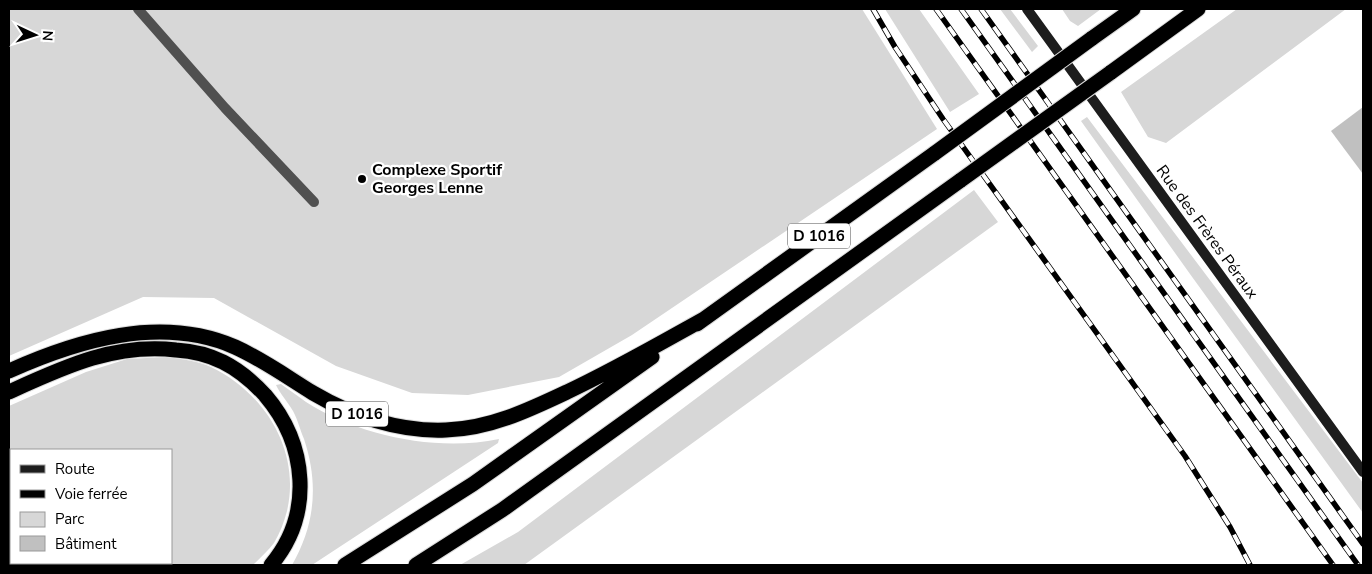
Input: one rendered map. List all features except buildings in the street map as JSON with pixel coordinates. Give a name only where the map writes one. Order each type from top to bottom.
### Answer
[{"type":"highway","name":"D 1016","points":[[345,565],[473,484],[1133,9]]},
{"type":"highway","name":"D 1016","points":[[416,565],[525,494],[1198,9]]},
{"type":"highway","name":"D 1016","points":[[9,371],[64,349],[97,339],[136,333],[169,332],[202,336],[234,346],[330,402],[360,416],[413,429],[447,430],[484,425],[522,412],[594,379],[704,319]]},
{"type":"highway","points":[[9,392],[77,362],[129,350],[161,349],[193,352],[224,362],[237,370],[250,379],[272,403],[288,430],[298,458],[300,490],[297,516],[285,547],[271,565]]},
{"type":"street","name":"Rue des Frères Péraux","points":[[1027,9],[1363,472]]},
{"type":"lane","points":[[138,9],[224,108],[314,202]]},
{"type":"green space","name":"Complexe Sportif Georges Lenne","points":[[9,9],[862,9],[937,129],[632,335],[559,377],[468,395],[412,393],[336,366],[214,298],[143,297],[9,356]]},
{"type":"green space","points":[[885,9],[919,9],[979,94],[950,112]]},
{"type":"green space","points":[[1000,9],[1010,9],[1038,46],[1032,52]]},
{"type":"green space","points":[[1062,9],[1101,9],[1078,26],[1070,21]]},
{"type":"green space","points":[[1237,9],[1346,9],[1166,143],[1148,137],[1121,92]]},
{"type":"green space","points":[[1087,117],[1363,483],[1363,513],[1081,121]]},
{"type":"green space","points":[[974,190],[998,222],[524,565],[460,565],[518,532]]},
{"type":"green space","points":[[167,357],[211,367],[230,378],[248,392],[274,426],[283,446],[289,467],[290,489],[287,511],[282,527],[267,552],[253,565],[9,565],[9,406],[86,372],[127,359]]},
{"type":"green space","points":[[281,384],[327,414],[374,432],[425,442],[475,443],[499,439],[498,443],[312,565],[292,565],[306,535],[310,519],[313,488],[312,472],[304,439],[293,411],[276,385]]},
{"type":"railway","points":[[873,9],[895,47],[943,119],[1185,456],[1230,527],[1250,565]]},
{"type":"railway","points":[[936,9],[1333,565]]},
{"type":"railway","points":[[961,9],[1358,565]]},
{"type":"railway","points":[[981,9],[1363,544]]},
{"type":"place","name":"Complexe Sportif Georges Lenne","points":[[362,179]]}]
